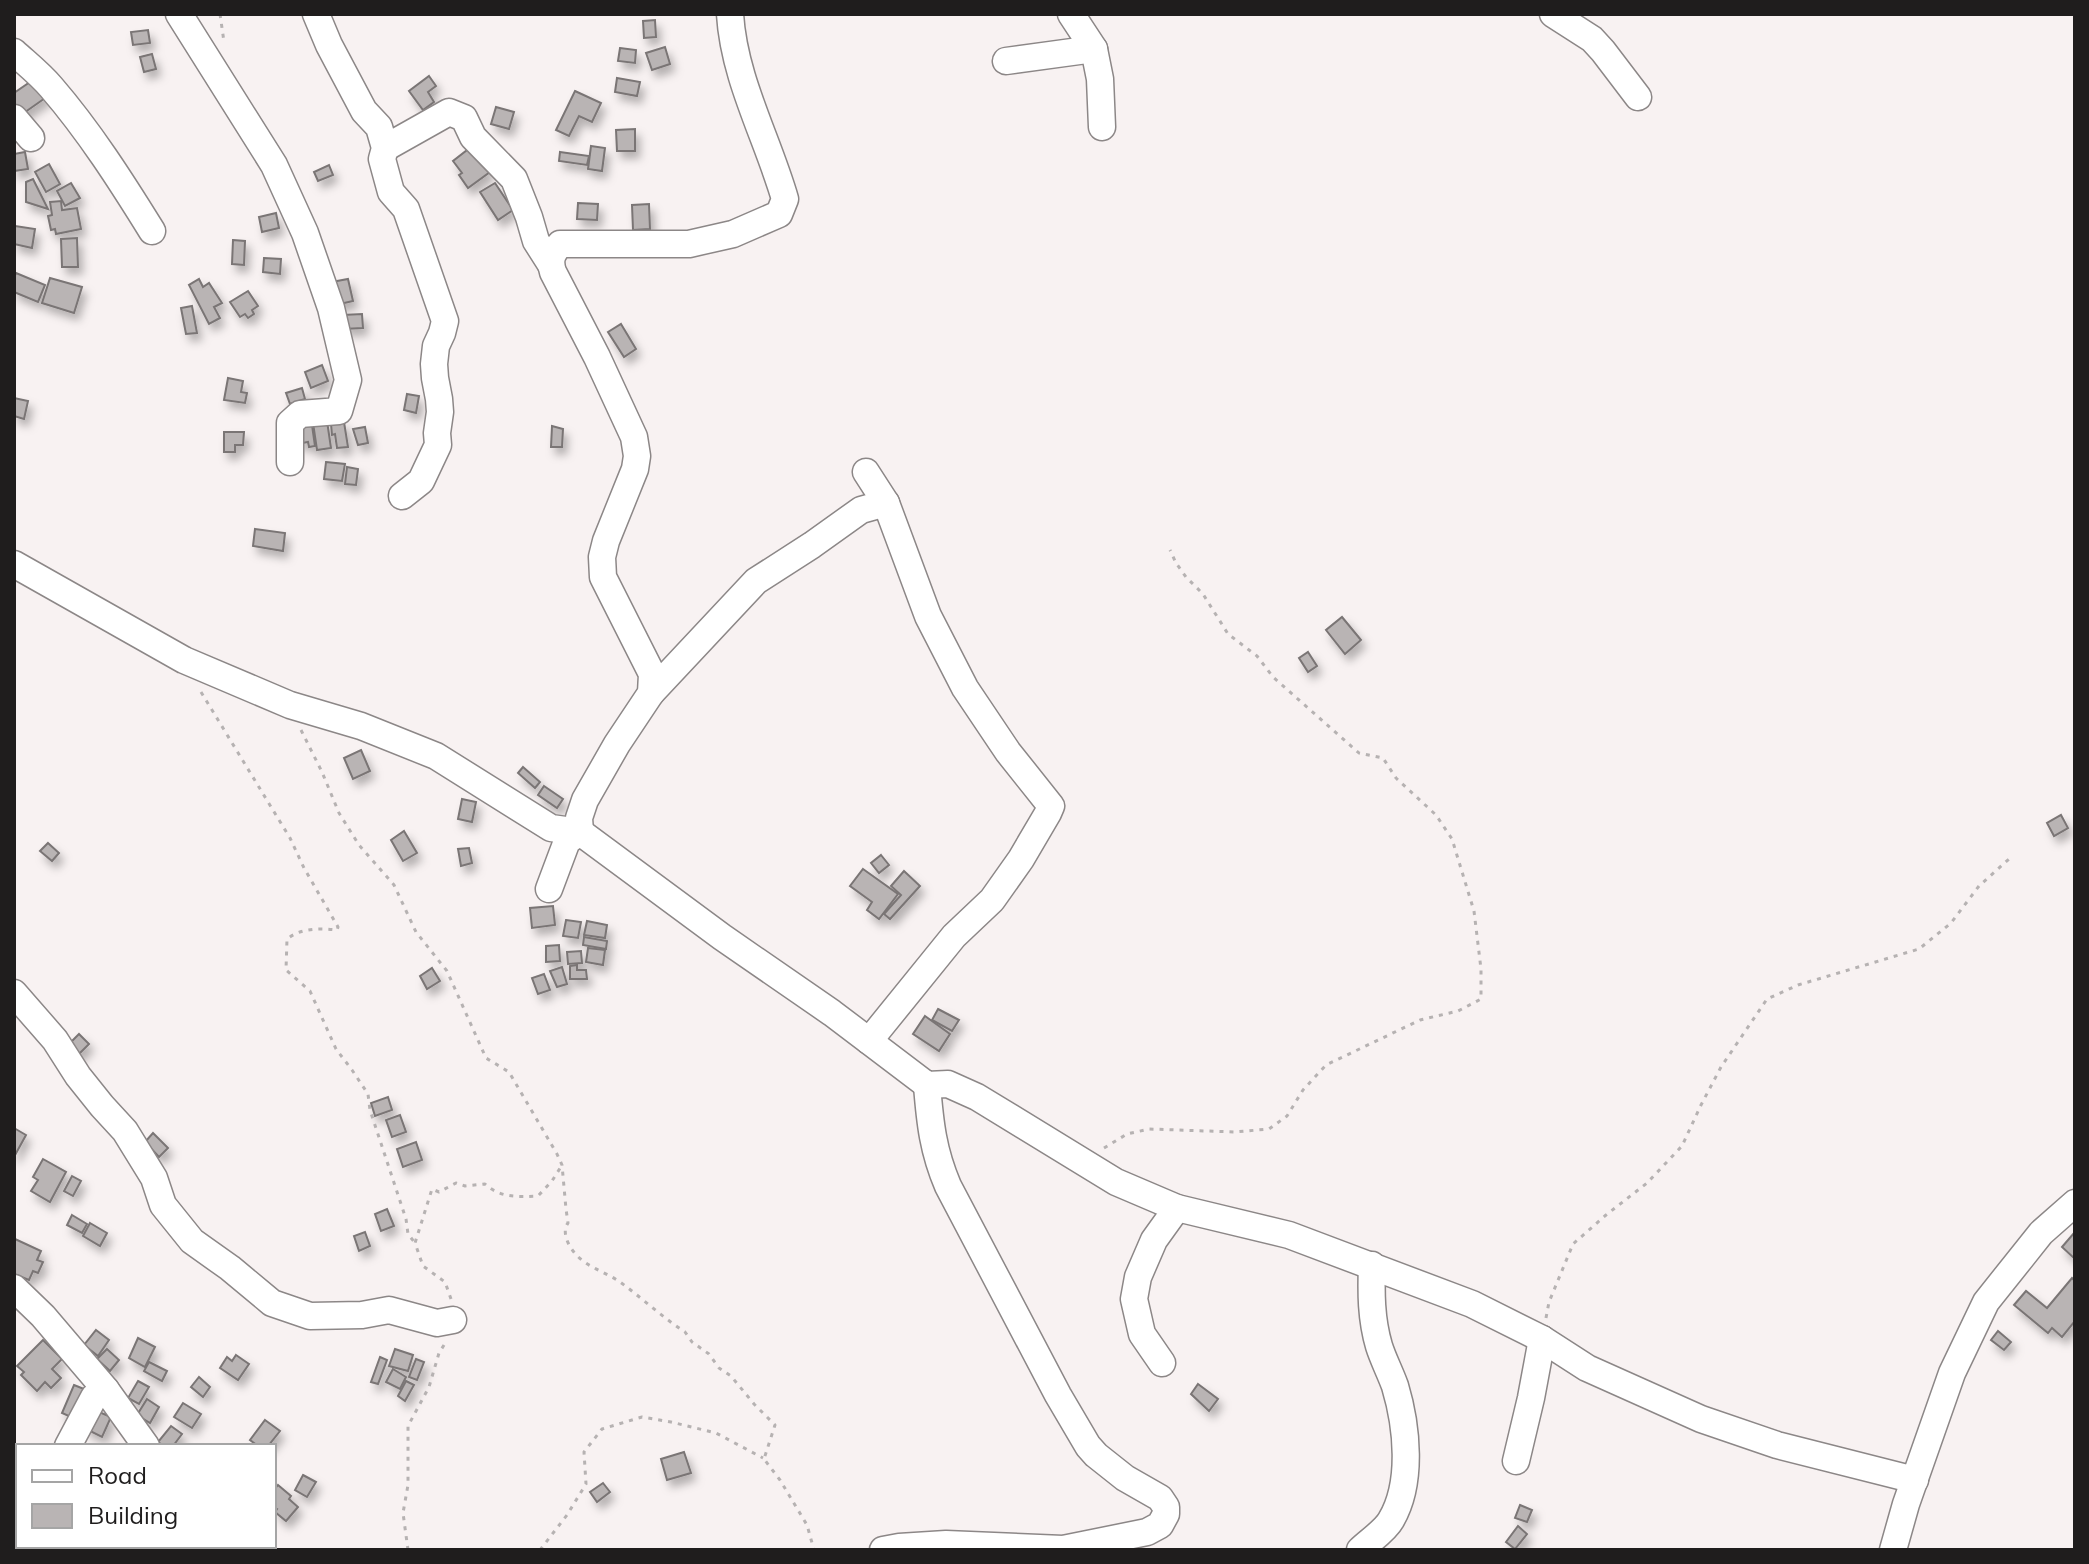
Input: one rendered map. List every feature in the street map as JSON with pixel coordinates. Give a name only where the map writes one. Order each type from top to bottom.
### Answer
[{"type":"street","points":[[179,14],[274,165],[305,233],[331,308],[348,380],[339,411],[300,414],[290,423],[290,462]]},
{"type":"street","points":[[316,14],[364,111],[379,127],[385,148],[382,159],[391,192],[406,209],[445,321],[436,346],[434,364],[440,412],[438,445],[421,481],[402,496]]},
{"type":"street","points":[[550,263],[552,254],[560,244],[689,244],[733,234],[779,214],[785,199],[743,83],[732,41],[730,14]]},
{"type":"street","points":[[1071,14],[1094,49],[1100,79],[1102,127]]},
{"type":"street","points":[[1553,14],[1592,39],[1638,97]]},
{"type":"street","points":[[1006,61],[1094,49]]},
{"type":"street","points":[[14,52],[49,84],[77,119],[152,231]]},
{"type":"street","points":[[385,148],[449,112],[464,118],[473,137],[514,179],[536,241],[550,263],[634,437],[637,456],[635,469],[606,541],[602,557],[603,577],[652,674],[651,693]]},
{"type":"street","points":[[14,118],[31,138]]},
{"type":"street","points":[[866,472],[886,503],[928,616],[965,688],[1008,752],[1051,806],[1021,859],[992,900],[954,936],[869,1041]]},
{"type":"street","points":[[580,832],[579,818],[585,800],[651,693],[756,581],[861,510],[886,503]]},
{"type":"street","points":[[14,564],[184,660],[290,705],[361,726],[436,756],[551,828],[580,832],[927,1085],[948,1084],[977,1097],[1116,1182],[1177,1208],[1289,1235],[1472,1304],[1542,1339],[1587,1368],[1701,1419],[1777,1445],[1915,1480]]},
{"type":"street","points":[[549,889],[567,841],[580,832]]},
{"type":"street","points":[[14,993],[55,1040],[78,1076],[125,1131],[154,1178],[163,1205],[192,1241],[272,1303],[310,1316],[362,1315],[389,1310],[437,1323],[453,1320]]},
{"type":"street","points":[[883,1550],[946,1544],[1063,1549],[1147,1532],[1160,1525],[1166,1514],[1166,1507],[1160,1498],[1125,1478],[1096,1455],[1058,1395],[937,1159],[927,1085]]},
{"type":"street","points":[[1893,1550],[1952,1373],[1986,1302],[2041,1233],[2075,1203]]},
{"type":"street","points":[[1162,1363],[1142,1334],[1134,1299],[1138,1277],[1154,1240],[1177,1208]]},
{"type":"street","points":[[1360,1550],[1390,1522],[1403,1491],[1405,1450],[1403,1418],[1379,1345],[1371,1303],[1372,1265]]},
{"type":"street","points":[[14,1288],[43,1316],[106,1390],[145,1444]]},
{"type":"street","points":[[1516,1461],[1542,1339]]},
{"type":"street","points":[[69,1444],[94,1397],[106,1390]]},
{"type":"path","points":[[1084,1161],[1127,1134],[1149,1129],[1235,1132],[1269,1129],[1287,1116],[1303,1090],[1326,1065],[1420,1020],[1458,1011],[1481,999],[1474,911],[1452,839],[1436,815],[1396,778],[1383,758],[1359,753],[1273,677],[1257,656],[1228,634],[1170,550]]},
{"type":"path","points":[[184,660],[290,838],[338,927],[337,930],[321,928],[295,933],[287,939],[286,970],[310,991],[336,1049],[368,1094],[370,1110],[406,1219],[408,1234],[415,1243]]},
{"type":"path","points":[[290,705],[339,813],[359,845],[394,885],[416,932],[447,971],[486,1058],[509,1072],[557,1154],[562,1165],[568,1215],[564,1231],[571,1249],[588,1266],[618,1280],[685,1332],[719,1368],[731,1376],[775,1425],[764,1459]]},
{"type":"path","points":[[1542,1339],[1549,1302],[1573,1244],[1671,1160],[1682,1146],[1721,1067],[1767,999],[1798,985],[1919,949],[1951,923],[1979,886],[2009,859]]},
{"type":"path","points":[[540,1550],[586,1484],[584,1452],[602,1429],[642,1417],[716,1433],[764,1459],[807,1525],[814,1550]]},
{"type":"building","points":[[655,20],[656,37],[644,38],[643,21]]},
{"type":"building","points":[[148,30],[150,43],[133,45],[131,32]]},
{"type":"building","points":[[665,47],[670,64],[652,70],[646,53]]},
{"type":"building","points":[[620,48],[636,50],[635,63],[618,61]]},
{"type":"building","points":[[152,54],[156,69],[144,72],[140,57]]},
{"type":"building","points":[[429,76],[436,86],[428,92],[434,102],[423,110],[409,91]]},
{"type":"building","points":[[617,78],[640,82],[637,96],[615,92]]},
{"type":"building","points":[[30,82],[48,96],[21,115],[14,106],[14,93]]},
{"type":"building","points":[[575,91],[601,103],[592,122],[579,116],[569,136],[556,130]]},
{"type":"building","points":[[496,107],[514,112],[509,129],[491,124]]},
{"type":"building","points":[[635,129],[635,151],[617,151],[616,130]]},
{"type":"building","points":[[591,146],[605,148],[602,171],[588,169]]},
{"type":"building","points":[[471,147],[490,172],[468,188],[453,161]]},
{"type":"building","points":[[25,152],[28,169],[14,171],[14,154]]},
{"type":"building","points":[[560,152],[589,156],[587,165],[559,161]]},
{"type":"building","points":[[49,164],[60,184],[46,192],[35,172]]},
{"type":"building","points":[[329,165],[333,175],[318,181],[314,172]]},
{"type":"building","points":[[33,179],[48,209],[26,202],[26,182]]},
{"type":"building","points":[[71,183],[80,198],[65,206],[57,191]]},
{"type":"building","points":[[495,183],[513,210],[498,220],[480,192]]},
{"type":"building","points":[[61,201],[62,210],[77,208],[81,229],[56,234],[55,229],[51,230],[48,216],[52,215],[50,202]]},
{"type":"building","points":[[578,203],[598,204],[597,220],[577,219]]},
{"type":"building","points":[[649,204],[650,229],[633,230],[632,205]]},
{"type":"building","points":[[276,213],[279,228],[262,232],[259,217]]},
{"type":"building","points":[[15,226],[35,229],[32,248],[14,244]]},
{"type":"building","points":[[77,238],[78,267],[62,267],[61,239]]},
{"type":"building","points":[[233,240],[245,241],[244,265],[232,264]]},
{"type":"building","points":[[264,258],[281,259],[280,274],[263,272]]},
{"type":"building","points":[[16,273],[45,285],[38,302],[14,292]]},
{"type":"building","points":[[50,278],[82,287],[74,313],[42,303]]},
{"type":"building","points":[[199,279],[203,287],[209,283],[222,303],[214,307],[220,318],[209,324],[189,285]]},
{"type":"building","points":[[348,279],[353,301],[331,306],[326,283]]},
{"type":"building","points":[[248,291],[258,306],[248,318],[245,314],[240,317],[230,302]]},
{"type":"building","points":[[192,306],[197,333],[186,334],[181,308]]},
{"type":"building","points":[[362,314],[363,328],[343,329],[342,315]]},
{"type":"building","points":[[621,324],[636,349],[624,357],[608,332]]},
{"type":"building","points":[[322,365],[328,381],[311,388],[305,372]]},
{"type":"building","points":[[228,378],[243,381],[241,392],[247,393],[245,403],[224,400]]},
{"type":"building","points":[[302,388],[305,399],[290,404],[286,393]]},
{"type":"building","points":[[407,394],[419,396],[416,413],[404,410]]},
{"type":"building","points":[[14,398],[28,401],[24,419],[14,416]]},
{"type":"building","points":[[303,419],[312,425],[315,446],[309,447],[308,442],[297,444]]},
{"type":"building","points":[[327,421],[331,448],[317,450],[313,423]]},
{"type":"building","points":[[344,422],[348,447],[337,448],[331,424]]},
{"type":"building","points":[[552,426],[563,429],[562,447],[551,447]]},
{"type":"building","points":[[365,427],[368,443],[358,445],[353,429]]},
{"type":"building","points":[[224,432],[244,432],[243,445],[235,445],[235,452],[224,452]]},
{"type":"building","points":[[326,462],[345,464],[342,481],[324,479]]},
{"type":"building","points":[[347,467],[358,469],[356,485],[345,484]]},
{"type":"building","points":[[255,529],[285,533],[283,551],[253,546]]},
{"type":"building","points":[[1342,617],[1361,640],[1345,654],[1326,630]]},
{"type":"building","points":[[1308,652],[1317,666],[1308,672],[1299,658]]},
{"type":"building","points":[[361,750],[370,771],[353,779],[344,758]]},
{"type":"building","points":[[523,767],[540,782],[535,788],[518,773]]},
{"type":"building","points":[[544,786],[563,799],[557,808],[538,795]]},
{"type":"building","points":[[462,799],[476,802],[472,822],[458,819]]},
{"type":"building","points":[[2061,815],[2068,828],[2054,836],[2047,823]]},
{"type":"building","points":[[404,831],[417,853],[403,861],[391,840]]},
{"type":"building","points":[[48,843],[59,853],[52,861],[40,851]]},
{"type":"building","points":[[469,848],[472,863],[461,866],[458,849]]},
{"type":"building","points":[[881,855],[889,865],[879,873],[871,863]]},
{"type":"building","points":[[863,869],[898,894],[879,919],[867,910],[872,902],[850,886]]},
{"type":"building","points":[[904,871],[920,886],[890,919],[884,914],[901,895],[891,886]]},
{"type":"building","points":[[553,906],[555,925],[532,928],[530,908]]},
{"type":"building","points":[[566,920],[581,922],[578,938],[563,936]]},
{"type":"building","points":[[587,921],[607,925],[605,938],[584,935]]},
{"type":"building","points":[[584,937],[607,941],[606,949],[583,945]]},
{"type":"building","points":[[559,945],[560,961],[546,962],[546,946]]},
{"type":"building","points":[[588,948],[605,950],[603,965],[586,962]]},
{"type":"building","points":[[581,951],[582,963],[568,964],[567,952]]},
{"type":"building","points":[[577,965],[577,970],[586,970],[587,979],[570,979],[570,966]]},
{"type":"building","points":[[562,967],[567,984],[557,987],[550,971]]},
{"type":"building","points":[[432,968],[440,981],[427,989],[420,976]]},
{"type":"building","points":[[544,974],[550,990],[538,994],[532,978]]},
{"type":"building","points":[[938,1009],[959,1020],[952,1031],[932,1020]]},
{"type":"building","points":[[925,1016],[950,1034],[939,1051],[913,1034]]},
{"type":"building","points":[[79,1034],[89,1044],[77,1056],[67,1046]]},
{"type":"building","points":[[388,1097],[392,1110],[375,1116],[371,1103]]},
{"type":"building","points":[[400,1115],[406,1132],[392,1137],[386,1120]]},
{"type":"building","points":[[14,1128],[26,1135],[14,1157]]},
{"type":"building","points":[[153,1133],[168,1148],[159,1157],[145,1142]]},
{"type":"building","points":[[416,1142],[422,1160],[403,1167],[397,1149]]},
{"type":"building","points":[[43,1159],[66,1172],[50,1202],[31,1191],[38,1180],[33,1177]]},
{"type":"building","points":[[72,1176],[81,1181],[73,1196],[64,1191]]},
{"type":"building","points":[[387,1209],[394,1226],[381,1231],[375,1214]]},
{"type":"building","points":[[72,1215],[87,1224],[82,1233],[67,1225]]},
{"type":"building","points":[[90,1223],[107,1233],[100,1246],[83,1236]]},
{"type":"building","points":[[365,1232],[370,1246],[359,1251],[354,1236]]},
{"type":"building","points":[[2075,1233],[2075,1259],[2062,1247]]},
{"type":"building","points":[[15,1239],[41,1251],[37,1260],[43,1262],[38,1273],[33,1271],[29,1280],[14,1274]]},
{"type":"building","points":[[2072,1278],[2075,1281],[2075,1321],[2062,1337],[2052,1328],[2048,1333],[2014,1305],[2026,1291],[2047,1308]]},
{"type":"building","points":[[96,1330],[109,1340],[98,1356],[84,1345]]},
{"type":"building","points":[[1998,1331],[2011,1342],[2004,1350],[1991,1340]]},
{"type":"building","points":[[138,1338],[155,1347],[145,1367],[129,1358]]},
{"type":"building","points":[[43,1340],[62,1359],[52,1369],[61,1378],[51,1388],[45,1382],[37,1391],[21,1375],[24,1372],[17,1366]]},
{"type":"building","points":[[107,1349],[119,1360],[110,1371],[97,1359]]},
{"type":"building","points":[[395,1349],[413,1355],[408,1371],[389,1366]]},
{"type":"building","points":[[236,1355],[249,1364],[238,1380],[220,1368],[227,1357],[232,1361]]},
{"type":"building","points":[[380,1357],[387,1360],[378,1384],[371,1382]]},
{"type":"building","points":[[416,1359],[424,1362],[417,1380],[409,1377]]},
{"type":"building","points":[[149,1362],[167,1371],[162,1381],[144,1371]]},
{"type":"building","points":[[393,1369],[406,1377],[400,1389],[386,1382]]},
{"type":"building","points":[[199,1377],[210,1387],[203,1397],[191,1387]]},
{"type":"building","points":[[138,1381],[149,1387],[139,1404],[128,1398]]},
{"type":"building","points":[[406,1381],[414,1385],[405,1401],[398,1396]]},
{"type":"building","points":[[1198,1384],[1218,1399],[1209,1411],[1191,1394]]},
{"type":"building","points":[[74,1385],[94,1393],[82,1422],[62,1413]]},
{"type":"building","points":[[147,1399],[159,1407],[150,1423],[137,1415]]},
{"type":"building","points":[[183,1403],[201,1414],[192,1428],[174,1417]]},
{"type":"building","points":[[92,1409],[111,1417],[102,1437],[84,1428]]},
{"type":"building","points":[[265,1420],[280,1431],[270,1444],[255,1444],[250,1440]]},
{"type":"building","points":[[171,1426],[182,1434],[174,1444],[158,1442]]},
{"type":"building","points":[[684,1452],[691,1473],[667,1480],[661,1459]]},
{"type":"building","points":[[303,1475],[316,1482],[307,1497],[295,1490]]},
{"type":"building","points":[[603,1483],[610,1492],[597,1502],[590,1492]]},
{"type":"building","points":[[278,1485],[291,1496],[289,1499],[298,1507],[286,1521],[276,1513]]},
{"type":"building","points":[[1520,1505],[1532,1510],[1527,1522],[1515,1518]]},
{"type":"building","points":[[1518,1526],[1527,1534],[1515,1549],[1506,1542]]}]
